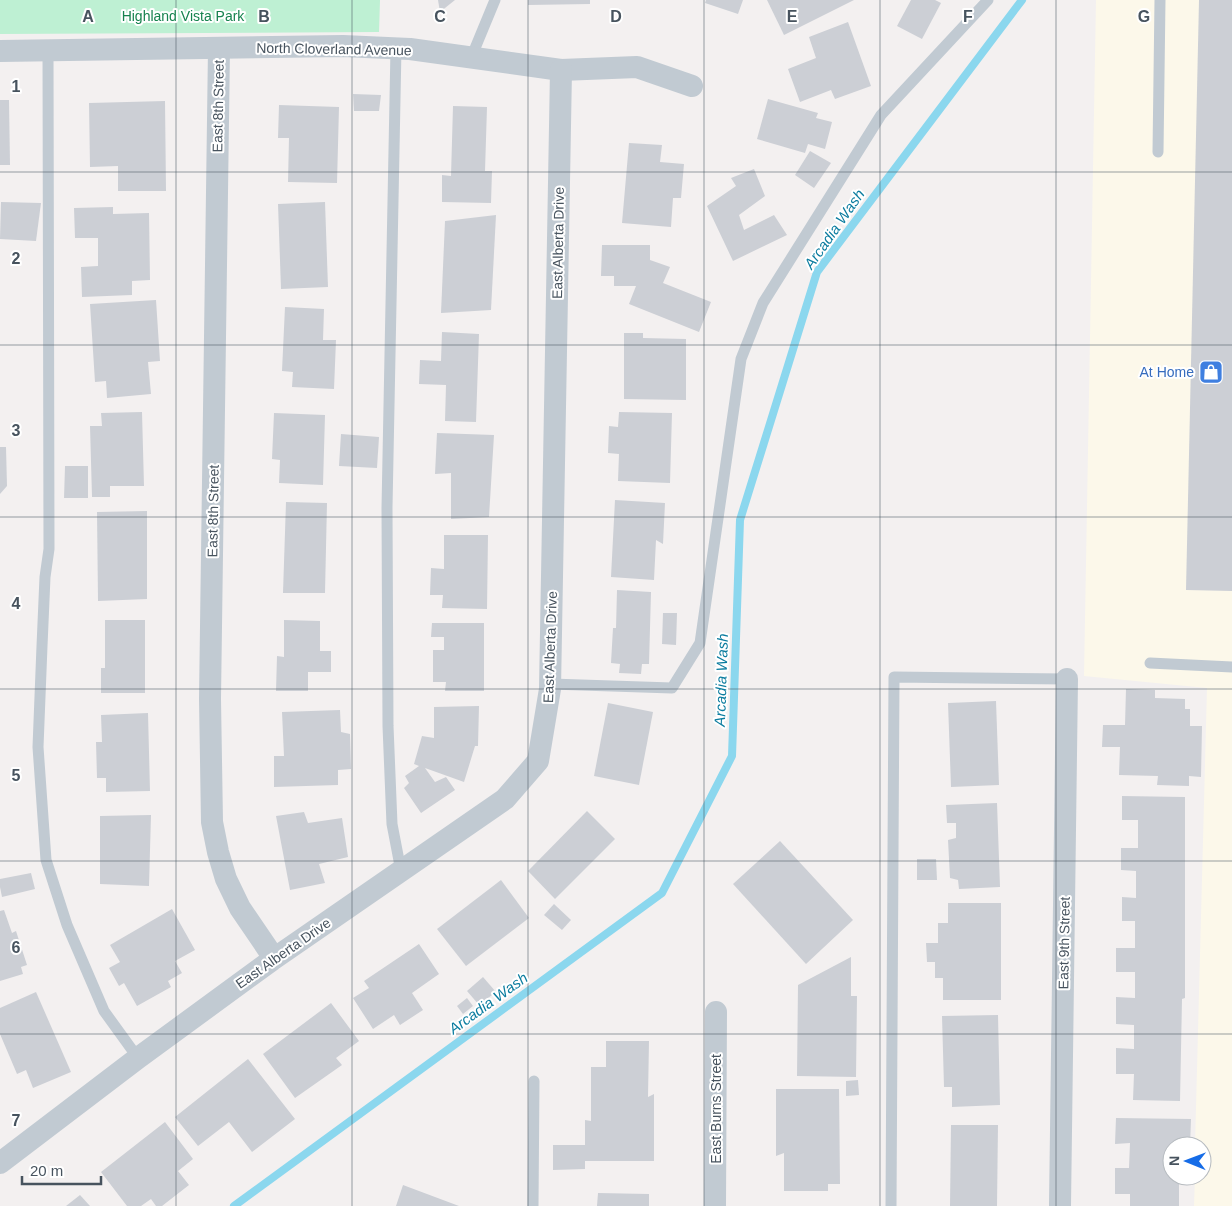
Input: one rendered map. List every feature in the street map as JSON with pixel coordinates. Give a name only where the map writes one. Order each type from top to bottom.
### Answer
[{"type":"street","name":"North Cloverland Avenue","points":[[0,51],[343,46],[396,48],[561,70],[637,67],[692,86]]},
{"type":"street","name":"East 8th Street","points":[[219,48],[210,699],[212,822],[226,879],[240,908],[274,958]]},
{"type":"street","name":"East Alberta Drive","points":[[0,1163],[274,958],[505,799],[538,761],[551,684],[561,70]]},
{"type":"street","name":"East 9th Street","points":[[1060,1206],[1067,679]]},
{"type":"street","name":"East Burns Street","points":[[715,1206],[716,1012]]},
{"type":"lane","points":[[471,58],[495,0]]},
{"type":"lane","points":[[551,684],[672,688],[700,643],[741,359],[763,303],[881,115],[988,0]]},
{"type":"lane","points":[[1158,152],[1160,0]]},
{"type":"lane","points":[[396,48],[387,508],[388,706],[392,824],[401,871]]},
{"type":"lane","points":[[48,51],[48,549],[45,576],[38,747],[46,860],[67,925],[104,1011],[138,1058]]},
{"type":"lane","points":[[1150,663],[1232,667]]},
{"type":"lane","points":[[891,1206],[894,677],[1067,679]]},
{"type":"lane","points":[[533,1206],[534,1081]]},
{"type":"shaded area","points":[[1096,0],[1232,0],[1232,1206],[1194,1206],[1195,1186],[1212,1186],[1212,1136],[1195,1136],[1207,688],[1084,676]]},
{"type":"green space","name":"Highland Vista Park","points":[[0,0],[380,0],[379,32],[0,34]]},
{"type":"building","points":[[438,0],[455,0],[440,12]]},
{"type":"building","points":[[528,0],[590,0],[590,4],[528,5]]},
{"type":"building","points":[[706,0],[743,0],[738,14],[705,3]]},
{"type":"building","points":[[767,0],[854,0],[784,35]]},
{"type":"building","points":[[911,0],[935,0],[941,3],[922,39],[897,26]]},
{"type":"building","name":"At Home","points":[[1199,0],[1232,0],[1232,591],[1186,590]]},
{"type":"building","points":[[848,22],[871,86],[835,99],[831,90],[800,102],[788,69],[816,58],[809,37]]},
{"type":"building","points":[[353,94],[381,95],[379,111],[354,111]]},
{"type":"building","points":[[768,99],[818,113],[816,118],[832,122],[825,149],[808,144],[805,153],[757,139]]},
{"type":"building","points":[[0,100],[9,100],[10,165],[0,165]]},
{"type":"building","points":[[165,101],[166,191],[118,191],[118,166],[90,167],[89,103]]},
{"type":"building","points":[[279,105],[339,107],[337,183],[288,182],[289,138],[278,138]]},
{"type":"building","points":[[453,106],[487,107],[485,171],[492,171],[491,203],[442,202],[442,175],[451,176]]},
{"type":"building","points":[[629,143],[662,145],[660,162],[684,164],[681,198],[673,198],[671,227],[622,223]]},
{"type":"building","points":[[810,151],[831,163],[814,188],[795,175]]},
{"type":"building","points":[[754,169],[765,196],[739,215],[744,230],[774,215],[787,235],[733,261],[707,206],[736,186],[731,178]]},
{"type":"building","points":[[1,202],[41,203],[36,241],[0,239]]},
{"type":"building","points":[[325,202],[328,287],[281,289],[278,204]]},
{"type":"building","points":[[113,207],[113,214],[149,213],[150,280],[132,281],[132,295],[82,297],[81,267],[98,266],[98,238],[75,238],[74,208]]},
{"type":"building","points":[[496,215],[491,310],[441,313],[445,221]]},
{"type":"building","points":[[602,245],[650,245],[650,260],[670,267],[663,283],[711,302],[699,332],[629,304],[636,286],[614,286],[614,276],[601,276]]},
{"type":"building","points":[[156,300],[160,361],[148,362],[151,394],[107,398],[106,381],[95,382],[90,304]]},
{"type":"building","points":[[285,307],[324,309],[323,340],[336,340],[334,389],[292,387],[293,372],[282,371]]},
{"type":"building","points":[[442,332],[479,334],[476,422],[445,421],[446,385],[419,384],[420,360],[441,361]]},
{"type":"building","points":[[624,333],[643,333],[643,338],[686,339],[686,400],[624,399]]},
{"type":"building","points":[[142,412],[144,486],[110,486],[110,497],[92,497],[90,426],[102,426],[101,413]]},
{"type":"building","points":[[619,412],[672,413],[670,483],[618,481],[619,454],[608,453],[609,426],[618,427]]},
{"type":"building","points":[[274,413],[325,415],[323,485],[279,483],[280,460],[272,459]]},
{"type":"building","points":[[437,433],[494,435],[489,517],[451,519],[451,473],[435,474]]},
{"type":"building","points":[[341,434],[379,437],[377,468],[339,466]]},
{"type":"building","points":[[0,447],[6,447],[7,486],[0,494]]},
{"type":"building","points":[[65,466],[88,466],[88,498],[64,498]]},
{"type":"building","points":[[615,500],[665,503],[663,544],[656,540],[654,580],[611,577]]},
{"type":"building","points":[[286,502],[327,503],[325,593],[283,593]]},
{"type":"building","points":[[147,511],[147,599],[98,601],[97,512]]},
{"type":"building","points":[[444,535],[488,535],[487,609],[442,608],[443,595],[430,595],[431,568],[444,569]]},
{"type":"building","points":[[617,590],[651,592],[649,664],[642,664],[641,674],[619,673],[620,664],[611,663],[613,628],[616,628]]},
{"type":"building","points":[[663,613],[677,613],[676,645],[662,644]]},
{"type":"building","points":[[105,620],[145,620],[145,693],[101,693],[101,668],[105,668]]},
{"type":"building","points":[[284,620],[320,621],[320,651],[331,651],[331,672],[308,672],[308,691],[276,691],[277,656],[284,657]]},
{"type":"building","points":[[432,623],[484,623],[484,691],[445,691],[446,682],[433,682],[433,650],[444,650],[444,637],[431,637]]},
{"type":"building","points":[[1126,689],[1155,690],[1155,698],[1185,699],[1185,709],[1190,709],[1190,726],[1202,726],[1201,777],[1189,776],[1189,786],[1157,785],[1158,776],[1119,775],[1120,747],[1102,747],[1103,725],[1125,725]]},
{"type":"building","points":[[996,701],[999,785],[951,787],[948,703]]},
{"type":"building","points":[[608,703],[653,712],[639,785],[594,776]]},
{"type":"building","points":[[479,706],[478,746],[475,746],[464,782],[425,768],[435,782],[446,777],[455,790],[421,813],[404,788],[409,783],[405,776],[419,766],[414,764],[422,736],[434,738],[434,707]]},
{"type":"building","points":[[340,710],[341,732],[350,734],[351,769],[338,770],[338,785],[274,787],[274,756],[284,756],[282,712]]},
{"type":"building","points":[[148,713],[150,791],[106,792],[106,778],[97,778],[96,742],[102,742],[101,715]]},
{"type":"building","points":[[1122,796],[1185,797],[1185,998],[1182,999],[1180,1101],[1133,1100],[1134,1074],[1116,1074],[1116,1048],[1134,1049],[1134,1025],[1116,1024],[1116,997],[1135,998],[1135,972],[1116,972],[1116,948],[1135,948],[1135,921],[1122,921],[1122,897],[1136,898],[1136,871],[1121,870],[1121,848],[1138,848],[1138,820],[1122,820]]},
{"type":"building","points":[[997,803],[1000,887],[959,889],[958,880],[950,878],[948,840],[956,838],[956,823],[947,823],[946,805]]},
{"type":"building","points":[[587,811],[615,839],[555,899],[528,871]]},
{"type":"building","points":[[304,812],[308,823],[342,818],[348,857],[319,864],[325,883],[290,890],[276,816]]},
{"type":"building","points":[[151,815],[149,886],[100,884],[100,816]]},
{"type":"building","points":[[780,841],[853,920],[806,964],[733,884]]},
{"type":"building","points":[[917,859],[936,859],[937,880],[917,880]]},
{"type":"building","points":[[31,873],[35,889],[2,897],[0,879]]},
{"type":"building","points":[[501,880],[529,918],[466,966],[437,929]]},
{"type":"building","points":[[948,903],[1001,903],[1001,1000],[943,1000],[943,978],[935,978],[935,962],[927,962],[926,943],[938,943],[938,923],[948,923]]},
{"type":"building","points":[[554,904],[571,920],[562,930],[544,915]]},
{"type":"building","points":[[172,909],[195,950],[175,961],[182,973],[168,981],[171,987],[137,1006],[124,983],[119,986],[109,968],[120,962],[110,945]]},
{"type":"building","points":[[4,910],[12,933],[16,931],[27,965],[21,967],[23,974],[0,981],[0,911]]},
{"type":"building","points":[[419,944],[439,974],[412,993],[423,1010],[400,1025],[394,1015],[373,1029],[353,998],[369,988],[364,981]]},
{"type":"building","points":[[851,957],[851,996],[857,996],[856,1077],[797,1076],[798,985]]},
{"type":"building","points":[[483,977],[496,992],[479,1005],[467,991]]},
{"type":"building","points":[[36,992],[71,1072],[33,1088],[26,1070],[17,1074],[0,1034],[0,1008]]},
{"type":"building","points":[[467,998],[473,1006],[463,1014],[457,1006]]},
{"type":"building","points":[[331,1003],[359,1041],[336,1058],[342,1065],[295,1098],[263,1054]]},
{"type":"building","points":[[998,1015],[1000,1105],[952,1107],[952,1087],[944,1087],[942,1016]]},
{"type":"building","points":[[606,1041],[649,1041],[648,1097],[654,1094],[654,1161],[585,1161],[585,1169],[553,1170],[553,1145],[585,1145],[585,1120],[591,1121],[591,1067],[606,1067]]},
{"type":"building","points":[[248,1059],[295,1119],[252,1152],[229,1122],[198,1146],[175,1117]]},
{"type":"building","points":[[858,1080],[859,1095],[846,1096],[846,1081]]},
{"type":"building","points":[[776,1089],[839,1089],[840,1184],[828,1184],[828,1191],[784,1191],[784,1153],[776,1156]]},
{"type":"building","points":[[1116,1118],[1191,1119],[1190,1136],[1162,1136],[1162,1186],[1179,1186],[1179,1206],[1130,1206],[1130,1194],[1115,1194],[1115,1168],[1129,1168],[1130,1143],[1115,1144]]},
{"type":"building","points":[[165,1122],[193,1159],[178,1171],[189,1185],[162,1206],[156,1206],[151,1199],[141,1206],[127,1206],[101,1172]]},
{"type":"building","points":[[951,1125],[998,1125],[997,1206],[950,1206]]},
{"type":"building","points":[[403,1185],[459,1206],[396,1206]]},
{"type":"building","points":[[598,1193],[649,1194],[649,1206],[597,1206]]},
{"type":"building","points":[[80,1195],[90,1206],[66,1206]]},
{"type":"waterway","name":"Arcadia Wash","points":[[234,1206],[662,893],[732,756],[740,520],[817,272],[1022,0]]},
{"type":"place","name":"At Home","points":[[1211,372]]}]
